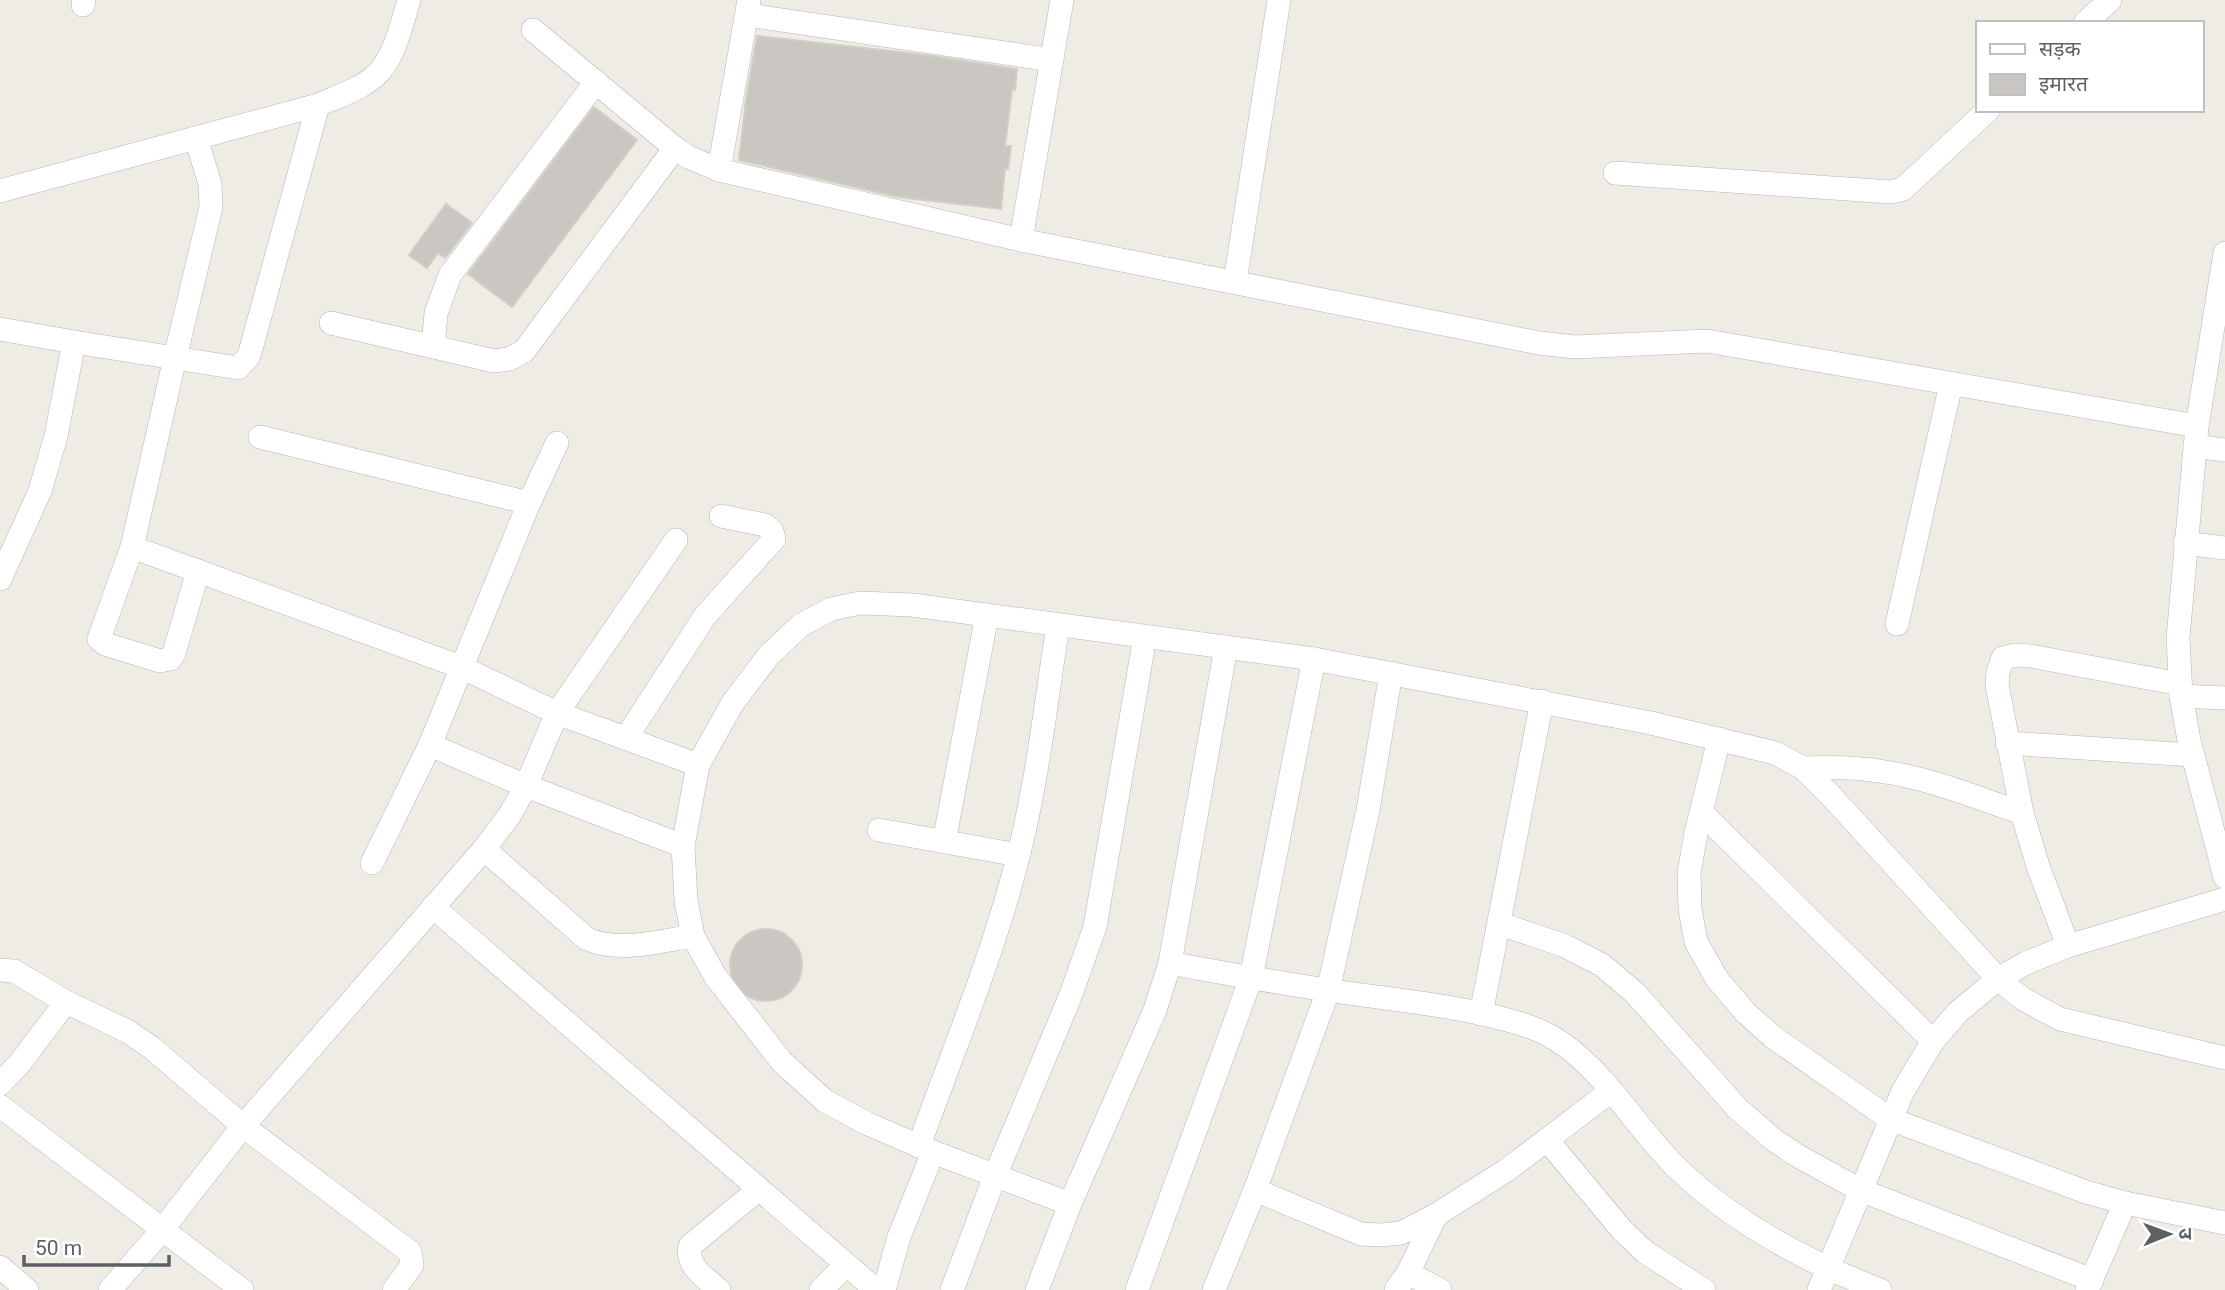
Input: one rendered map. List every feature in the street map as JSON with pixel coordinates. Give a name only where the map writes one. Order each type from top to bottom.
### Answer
[{"type":"street","points":[[0,191],[318,104],[357,89],[380,71],[392,51],[409,0]]},
{"type":"street","points":[[1021,240],[1062,0]]},
{"type":"street","points":[[1235,282],[1279,0]]},
{"type":"street","points":[[2087,21],[2110,0]]},
{"type":"street","points":[[719,170],[749,8],[1052,60]]},
{"type":"street","points":[[533,30],[676,148],[703,165],[719,170],[1021,240],[1539,343],[1575,347],[1707,341],[1951,384],[2196,436],[2225,450]]},
{"type":"street","points":[[433,346],[436,313],[450,275],[596,82]]},
{"type":"street","points":[[0,329],[238,368],[250,356],[318,104]]},
{"type":"street","points":[[1615,173],[1891,192],[1903,188],[1986,112]]},
{"type":"street","points":[[197,138],[210,184],[211,207],[132,547],[99,639],[105,644],[160,661],[170,659],[198,571]]},
{"type":"street","points":[[331,323],[494,361],[509,359],[524,351],[676,148]]},
{"type":"street","points":[[2225,253],[2216,351],[2196,436],[2178,639],[2181,690],[2192,755],[2225,877]]},
{"type":"street","points":[[0,579],[40,491],[56,436],[74,342]]},
{"type":"street","points":[[1897,624],[1951,384]]},
{"type":"street","points":[[260,437],[529,503]]},
{"type":"street","points":[[372,863],[430,745],[529,503],[557,443]]},
{"type":"street","points":[[626,738],[705,616],[774,539],[772,531],[765,525],[721,516]]},
{"type":"street","points":[[110,1290],[162,1230],[243,1126],[509,817],[526,786],[557,713],[676,540]]},
{"type":"street","points":[[2185,542],[2225,548]]},
{"type":"street","points":[[132,547],[461,667],[557,713],[698,765]]},
{"type":"street","points":[[1070,1204],[926,1149],[825,1101],[782,1062],[715,976],[693,936],[686,901],[683,846],[698,765],[732,704],[769,656],[801,625],[831,609],[859,603],[912,605],[1314,659],[1542,701],[1775,753],[1803,768],[1998,979],[2023,999],[2060,1019],[2225,1058]]},
{"type":"street","points":[[944,842],[987,615]]},
{"type":"street","points":[[884,1290],[926,1149],[999,927],[1018,855],[1035,776],[1058,625]]},
{"type":"street","points":[[952,1290],[995,1176],[1070,997],[1095,927],[1145,636]]},
{"type":"street","points":[[1037,1290],[1070,1204],[1155,1010],[1170,963],[1226,647]]},
{"type":"street","points":[[2068,946],[2039,869],[2022,813],[1997,685],[2003,658],[2015,655],[2031,656],[2225,698]]},
{"type":"street","points":[[1137,1290],[1251,978],[1314,659]]},
{"type":"street","points":[[1214,1290],[1255,1190],[1328,990],[1368,810],[1391,673]]},
{"type":"street","points":[[1482,1014],[1542,701]]},
{"type":"street","points":[[1719,739],[1689,873],[1690,909],[1696,942],[1717,979],[1746,1013],[1773,1037],[1890,1119],[2050,1179],[2125,1203],[2225,1223]]},
{"type":"street","points":[[2007,743],[2192,755]]},
{"type":"street","points":[[430,745],[526,786],[683,846]]},
{"type":"street","points":[[1803,768],[1834,767],[1917,778],[2022,813]]},
{"type":"street","points":[[1701,812],[1933,1041]]},
{"type":"street","points":[[879,830],[1018,855]]},
{"type":"street","points":[[484,849],[587,939],[599,944],[618,947],[693,936]]},
{"type":"street","points":[[1823,1280],[1903,1091],[1933,1041],[1958,1012],[1998,979],[2026,962],[2068,946],[2225,899]]},
{"type":"street","points":[[433,907],[876,1290]]},
{"type":"street","points":[[1501,923],[1565,946],[1602,965],[1635,993],[1738,1110],[1757,1127],[1798,1156],[1860,1191],[2089,1285],[2125,1203]]},
{"type":"street","points":[[1170,963],[1251,978],[1438,1005],[1509,1020],[1539,1030],[1563,1044],[1611,1091],[1668,1158],[1702,1190],[1823,1280],[1880,1290]]},
{"type":"street","points":[[0,970],[14,971],[66,1002],[127,1031],[152,1048],[243,1126],[410,1252],[412,1265],[394,1290]]},
{"type":"street","points":[[0,1084],[20,1063],[66,1002]]},
{"type":"street","points":[[1255,1190],[1361,1234],[1381,1236],[1401,1233],[1436,1215],[1548,1141],[1611,1091]]},
{"type":"street","points":[[0,1106],[242,1290]]},
{"type":"street","points":[[1548,1141],[1622,1230],[1645,1252],[1704,1290]]},
{"type":"street","points":[[719,1290],[691,1264],[688,1256],[690,1246],[759,1189]]},
{"type":"street","points":[[1436,1215],[1402,1282],[1440,1290]]},
{"type":"street","points":[[821,1290],[846,1265]]},
{"type":"street","points":[[0,1267],[27,1290]]},
{"type":"building","points":[[757,36],[926,55],[1017,69],[1005,146],[1011,146],[1008,169],[1005,168],[1001,209],[898,197],[739,160]]},
{"type":"building","points":[[594,107],[637,140],[512,307],[468,274]]},
{"type":"building","points":[[446,204],[472,223],[445,258],[438,253],[427,268],[409,255]]},
{"type":"building","points":[[766,929],[786,935],[796,945],[802,965],[796,985],[786,995],[766,1001],[746,995],[736,985],[730,965],[736,945],[746,935]]}]
